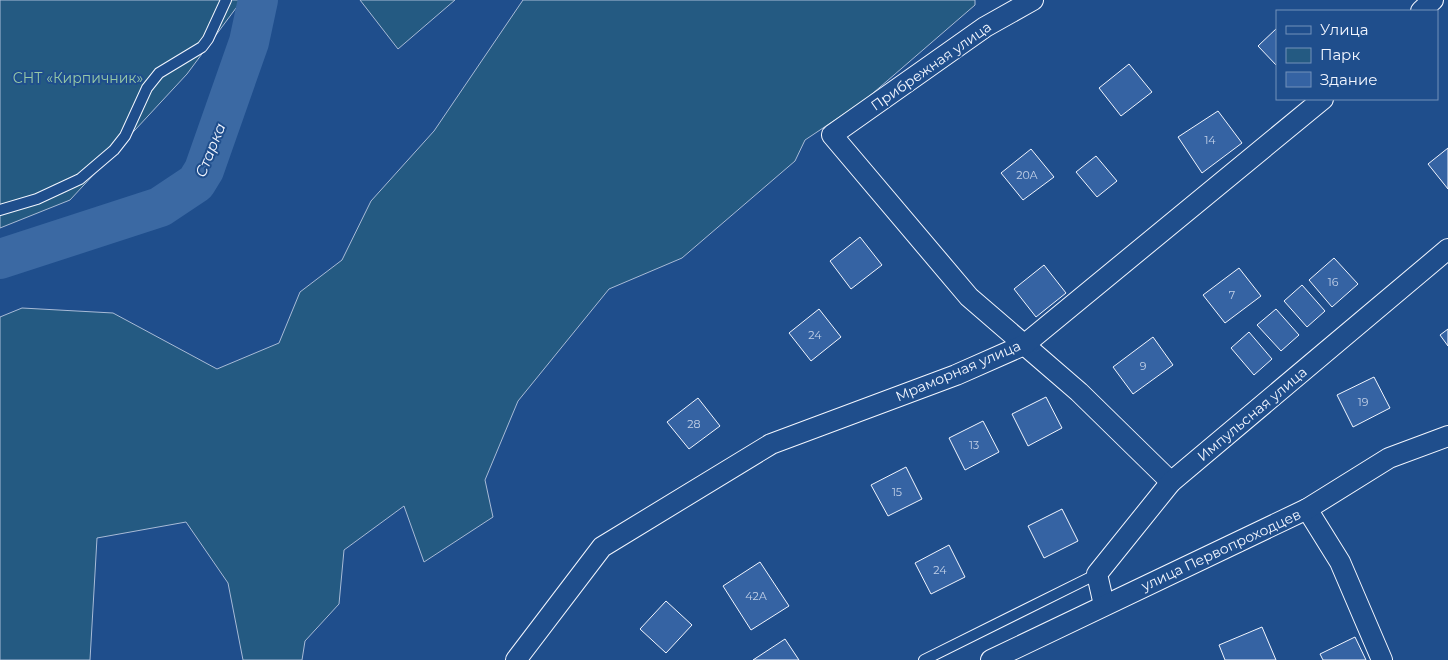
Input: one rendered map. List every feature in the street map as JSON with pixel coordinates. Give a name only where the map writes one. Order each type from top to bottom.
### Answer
[{"type":"street","name":"Прибрежная улица","points":[[1024,345],[969,297],[832,135],[985,27],[1033,0]]},
{"type":"street","points":[[1422,10],[1433,0]]},
{"type":"street","name":"Мраморная улица","points":[[516,660],[602,547],[771,444],[956,375],[1024,345],[1322,100]]},
{"type":"street","name":"Импульсная улица","points":[[1096,574],[1171,482],[1448,249]]},
{"type":"street","points":[[1024,345],[1079,392],[1171,482]]},
{"type":"street","name":"улица Первопроходцев","points":[[991,660],[1307,510],[1389,458],[1448,436]]},
{"type":"street","points":[[1307,510],[1340,562],[1382,660]]},
{"type":"street","points":[[1096,574],[1104,605]]},
{"type":"lane","points":[[0,210],[37,199],[80,179],[114,150],[125,136],[147,88],[159,74],[202,47],[208,39],[226,0]]},
{"type":"lane","points":[[924,660],[1096,574]]},
{"type":"green space","name":"СНТ «Кирпичник»","points":[[0,0],[242,0],[187,74],[70,200],[0,228]]},
{"type":"green space","points":[[360,0],[455,0],[398,49]]},
{"type":"green space","points":[[523,0],[975,0],[975,5],[865,100],[805,140],[795,161],[682,258],[609,289],[518,401],[485,480],[493,517],[424,562],[404,506],[344,550],[339,604],[305,641],[302,660],[243,660],[228,583],[186,522],[97,538],[90,660],[0,660],[0,317],[22,308],[113,313],[217,369],[279,343],[300,292],[342,260],[371,201],[434,131]]},
{"type":"building","points":[[1276,29],[1276,65],[1258,46]]},
{"type":"building","points":[[1129,64],[1152,92],[1121,116],[1099,88]]},
{"type":"building","points":[[1218,111],[1242,143],[1202,173],[1178,137]]},
{"type":"building","points":[[1448,148],[1448,189],[1428,164]]},
{"type":"building","points":[[1031,149],[1054,177],[1023,200],[1001,173]]},
{"type":"building","points":[[1096,156],[1117,181],[1097,197],[1076,172]]},
{"type":"building","points":[[860,237],[882,265],[851,289],[830,261]]},
{"type":"building","points":[[1334,258],[1358,284],[1332,307],[1309,280]]},
{"type":"building","points":[[1044,265],[1066,293],[1036,317],[1014,289]]},
{"type":"building","points":[[1239,268],[1261,296],[1225,323],[1203,295]]},
{"type":"building","points":[[1302,285],[1325,311],[1307,327],[1284,301]]},
{"type":"building","points":[[819,309],[841,337],[811,361],[789,333]]},
{"type":"building","points":[[1276,309],[1299,335],[1281,351],[1257,325]]},
{"type":"building","points":[[1448,329],[1448,346],[1440,335]]},
{"type":"building","points":[[1249,332],[1272,359],[1254,375],[1231,348]]},
{"type":"building","points":[[1153,337],[1173,365],[1133,394],[1113,367]]},
{"type":"building","points":[[1374,377],[1390,408],[1353,427],[1337,395]]},
{"type":"building","points":[[1046,397],[1062,428],[1028,446],[1012,414]]},
{"type":"building","points":[[698,398],[720,426],[689,449],[667,422]]},
{"type":"building","points":[[983,421],[999,452],[965,470],[949,438]]},
{"type":"building","points":[[906,467],[922,499],[888,516],[871,485]]},
{"type":"building","points":[[1062,509],[1078,541],[1044,558],[1028,526]]},
{"type":"building","points":[[949,545],[965,577],[931,594],[915,563]]},
{"type":"building","points":[[760,562],[789,606],[751,630],[723,586]]},
{"type":"building","points":[[666,601],[692,625],[666,653],[640,629]]},
{"type":"building","points":[[1262,627],[1276,660],[1225,660],[1219,645]]},
{"type":"building","points":[[1355,637],[1366,660],[1323,660],[1320,654]]},
{"type":"building","points":[[785,639],[799,660],[753,660]]},
{"type":"waterway","name":"Старка","points":[[0,259],[160,207],[196,183],[204,170],[249,42],[258,0]]}]
